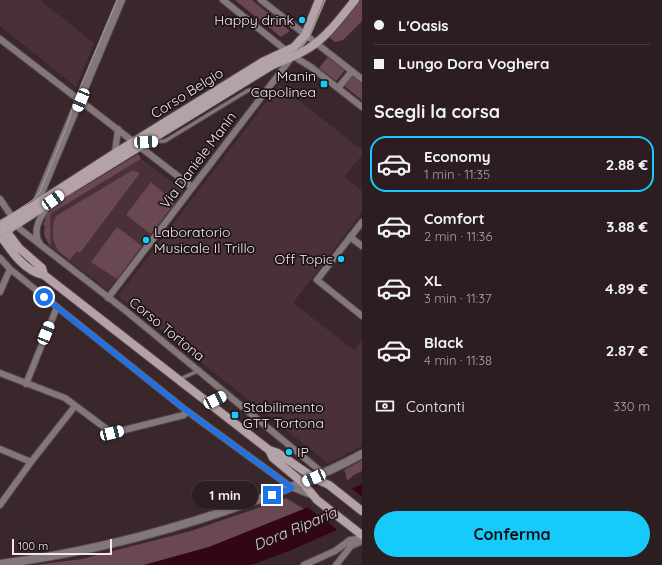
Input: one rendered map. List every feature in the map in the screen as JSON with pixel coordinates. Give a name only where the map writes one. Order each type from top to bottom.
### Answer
[{"type":"main road","points":[[307,36],[319,0]]},
{"type":"main road","name":"Corso Belgio","points":[[1,229],[53,200],[264,61],[308,49],[316,43],[354,1]]},
{"type":"main road","name":"Corso Belgio","points":[[290,53],[297,44],[307,36]]},
{"type":"main road","name":"Corso Belgio","points":[[14,221],[36,204],[115,153],[140,143]]},
{"type":"main road","points":[[1,229],[19,248],[42,268],[44,274],[178,380],[269,450],[278,453],[314,478],[329,485],[362,511]]},
{"type":"main road","points":[[269,450],[273,458],[303,483],[314,497],[362,536]]},
{"type":"street","points":[[36,204],[81,100],[121,0]]},
{"type":"street","points":[[223,0],[362,107]]},
{"type":"street","points":[[261,0],[362,79]]},
{"type":"street","points":[[0,39],[118,129],[140,143],[192,187]]},
{"type":"street","name":"Via Daniele Manin","points":[[108,298],[260,99],[290,53]]},
{"type":"street","points":[[338,88],[352,71]]},
{"type":"street","points":[[115,153],[118,129]]},
{"type":"street","name":"Corso Tortona","points":[[0,199],[20,229],[108,298],[324,474]]},
{"type":"street","points":[[41,246],[36,236],[37,228],[41,216],[53,200]]},
{"type":"street","points":[[362,222],[317,280],[362,316]]},
{"type":"street","points":[[350,237],[362,246]]},
{"type":"street","points":[[0,258],[10,269],[187,411],[292,488],[314,497]]},
{"type":"street","points":[[0,292],[10,269]]},
{"type":"street","points":[[26,384],[57,307]]},
{"type":"street","points":[[0,373],[65,398],[112,433],[184,415],[187,411]]},
{"type":"street","points":[[0,505],[31,462],[76,406]]},
{"type":"street","points":[[0,449],[31,462]]},
{"type":"street","points":[[0,564],[60,555],[129,540],[190,523],[292,488],[324,474],[362,454]]},
{"type":"street","points":[[305,564],[335,551],[347,542],[362,536]]},
{"type":"street","points":[[336,565],[351,546],[362,541]]},
{"type":"street","points":[[305,564],[312,563],[318,565]]},
{"type":"lane","name":"Corso Belgio","points":[[307,36],[324,0]]},
{"type":"lane","name":"Corso Belgio","points":[[140,143],[165,141],[247,90],[255,90],[260,99]]},
{"type":"lane","points":[[178,380],[198,372]]},
{"type":"lane","points":[[209,404],[226,395]]},
{"type":"shaded area","points":[[0,0],[40,0],[94,43],[76,87],[0,26]]},
{"type":"shaded area","points":[[235,0],[252,0],[290,31],[281,37]]},
{"type":"shaded area","points":[[359,0],[362,0],[362,21],[343,40],[335,42],[327,36]]},
{"type":"shaded area","points":[[328,57],[345,70],[336,81],[319,68]]},
{"type":"shaded area","points":[[353,75],[362,83],[362,100],[344,86]]},
{"type":"shaded area","points":[[279,85],[362,150],[362,155],[344,177],[362,191],[362,212],[293,303],[354,350],[362,341],[362,446],[328,463],[118,296]]},
{"type":"shaded area","points":[[138,154],[141,159],[50,214],[51,247],[45,237],[45,227],[43,224],[46,213],[49,212],[50,207]]},
{"type":"shaded area","points":[[141,159],[184,191],[108,290],[51,247],[49,214]]},
{"type":"shaded area","points":[[133,170],[140,173],[80,253],[77,251],[69,261],[57,248],[53,239],[53,225],[56,216]]},
{"type":"shaded area","points":[[151,182],[175,203],[151,234],[126,215]]},
{"type":"shaded area","points":[[117,227],[142,246],[117,279],[91,262]]},
{"type":"shaded area","points":[[362,460],[362,471],[348,480],[344,470]]},
{"type":"shaded area","points":[[286,498],[304,509],[209,547],[144,565],[34,565],[82,559],[191,531]]},
{"type":"water","name":"Dora Riparia","points":[[362,484],[362,519],[289,551],[251,565],[144,565],[209,547]]},
{"type":"pier","points":[[350,487],[362,497],[362,521],[339,531],[306,506]]},
{"type":"tram line","points":[[0,222],[34,199],[40,192],[67,126],[76,97],[117,0]]},
{"type":"tram line","points":[[0,237],[294,56],[309,38],[325,0]]},
{"type":"place","name":"Happy drink","points":[[302,20]]},
{"type":"place","name":"Manin Capolinea","points":[[324,84]]},
{"type":"place","name":"Laboratorio Musicale Il Trillo","points":[[146,240]]},
{"type":"place","name":"Off Topic","points":[[341,259]]},
{"type":"place","name":"Stabilimento GTT Tortona","points":[[235,415]]},
{"type":"place","name":"IP","points":[[289,452]]},
{"type":"route","points":[[44,297],[187,411],[292,488],[272,495]]}]
